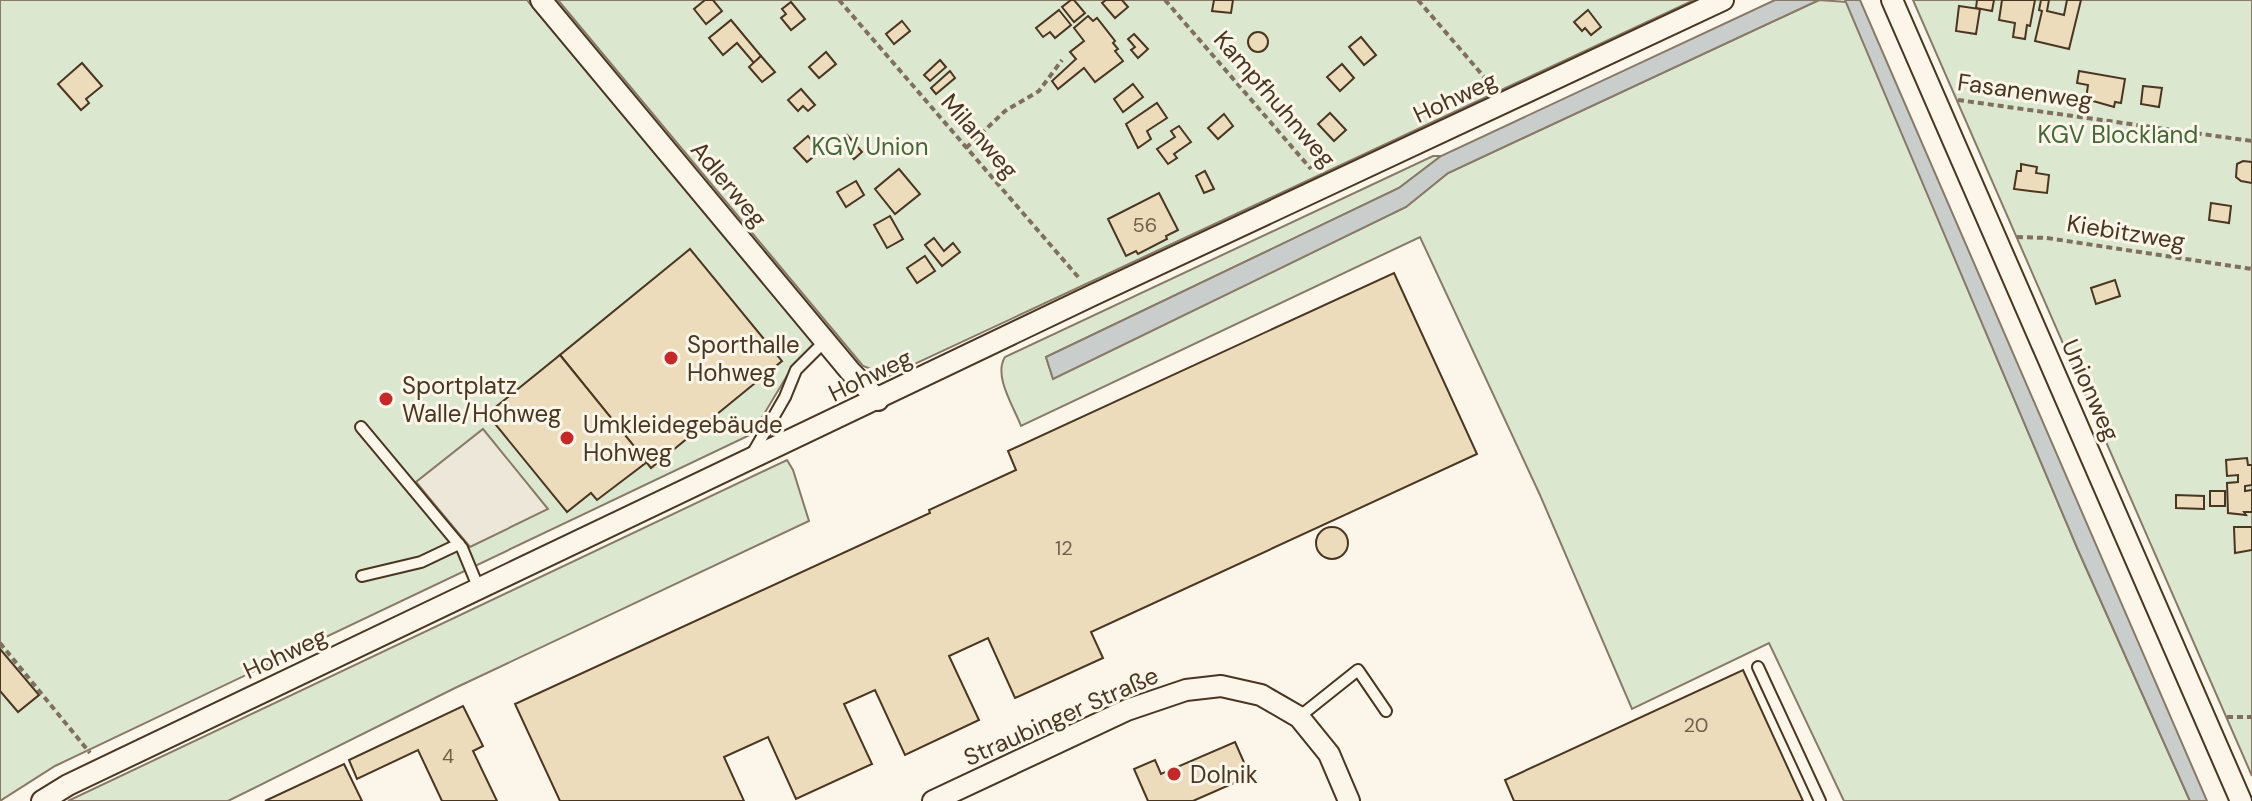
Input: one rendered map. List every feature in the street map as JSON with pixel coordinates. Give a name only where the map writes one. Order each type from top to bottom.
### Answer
[{"type":"street","name":"Adlerweg","points":[[541,0],[825,341],[878,400]]},
{"type":"street","name":"Hohweg","points":[[42,801],[103,768],[1093,295],[1723,0]]},
{"type":"street","name":"Unionweg","points":[[1892,0],[2241,801]]},
{"type":"street","name":"Straubinger Straße","points":[[933,801],[1127,710],[1186,690],[1221,686],[1261,695],[1299,717],[1329,754],[1349,801]]},
{"type":"lane","points":[[748,462],[785,397],[796,370],[825,341]]},
{"type":"lane","points":[[361,427],[459,544],[479,590]]},
{"type":"lane","points":[[362,576],[421,562],[459,544]]},
{"type":"lane","points":[[1758,667],[1820,801]]},
{"type":"lane","points":[[1299,717],[1358,670],[1386,711]]},
{"type":"path","name":"Milanweg","points":[[839,0],[1093,295]]},
{"type":"path","name":"Kampfhuhnweg","points":[[1165,0],[1326,186]]},
{"type":"path","points":[[1418,0],[1505,102]]},
{"type":"path","points":[[966,148],[1005,111],[1039,91],[1062,60]]},
{"type":"path","name":"Fasanenweg","points":[[1935,97],[2252,141]]},
{"type":"path","name":"Kiebitzweg","points":[[1995,236],[2047,238],[2252,269]]},
{"type":"path","points":[[0,643],[103,768]]},
{"type":"green space","name":"Sportplatz Walle/Hohweg","points":[[0,0],[527,0],[815,343],[794,364],[752,434],[55,766],[0,801]]},
{"type":"green space","name":"KGV Union","points":[[558,0],[1694,0],[889,376],[863,366]]},
{"type":"green space","points":[[1819,0],[1847,2],[2078,550],[2190,801],[1844,801],[1769,643],[1632,709],[1540,495],[1420,237],[1021,426],[1003,382],[1001,373],[1005,357],[1433,156],[1441,156],[1399,188],[1046,357],[1053,378],[1406,207],[1448,173]]},
{"type":"green space","name":"KGV Blockland","points":[[1913,0],[2252,0],[2252,776]]},
{"type":"green space","points":[[787,460],[809,521],[455,688],[228,801],[68,801]]},
{"type":"shaded area","points":[[1775,0],[1819,0],[1448,173],[1406,207],[1053,379],[1046,357],[1399,188],[1441,156]]},
{"type":"shaded area","points":[[1845,0],[1860,0],[2207,801],[2190,801],[2078,550]]},
{"type":"shaded area","points":[[483,429],[548,509],[470,547],[416,482]]},
{"type":"building","points":[[705,0],[713,0],[722,11],[706,24],[694,9]]},
{"type":"building","points":[[1071,0],[1085,13],[1074,22],[1062,7]]},
{"type":"building","points":[[1122,0],[1128,7],[1115,18],[1102,3]]},
{"type":"building","points":[[1214,0],[1233,0],[1231,13],[1212,11]]},
{"type":"building","points":[[1977,0],[1994,0],[1992,11],[1976,8]]},
{"type":"building","points":[[2002,0],[2035,0],[2025,39],[2013,37],[2015,23],[1999,20]]},
{"type":"building","points":[[2041,0],[2049,0],[2047,11],[2064,15],[2067,0],[2081,0],[2069,49],[2035,41],[2042,11],[2039,10]]},
{"type":"building","points":[[791,2],[805,19],[791,30],[781,18],[786,14],[782,9]]},
{"type":"building","points":[[1959,6],[1980,9],[1976,34],[1956,31]]},
{"type":"building","points":[[1059,10],[1071,25],[1055,38],[1050,32],[1043,37],[1036,28]]},
{"type":"building","points":[[1588,10],[1601,27],[1591,35],[1574,22]]},
{"type":"building","points":[[1088,16],[1093,21],[1097,18],[1115,41],[1113,43],[1118,49],[1115,51],[1123,61],[1095,82],[1084,68],[1058,89],[1052,81],[1076,59],[1070,52],[1084,41],[1074,28]]},
{"type":"building","points":[[731,20],[761,56],[754,63],[737,43],[723,55],[709,38]]},
{"type":"building","points":[[902,21],[910,31],[894,44],[886,34]]},
{"type":"building","points":[[1258,32],[1265,35],[1268,42],[1265,49],[1258,52],[1251,49],[1248,42],[1251,35]]},
{"type":"building","points":[[1134,34],[1148,49],[1138,58],[1131,50],[1135,47],[1128,39]]},
{"type":"building","points":[[1361,37],[1376,55],[1364,65],[1349,47]]},
{"type":"building","points":[[826,52],[836,64],[819,78],[809,67]]},
{"type":"building","points":[[761,56],[775,72],[762,82],[749,67]]},
{"type":"building","points":[[940,60],[946,67],[930,81],[924,75]]},
{"type":"building","points":[[82,63],[102,86],[86,99],[89,103],[81,110],[58,84]]},
{"type":"building","points":[[1342,64],[1354,78],[1340,91],[1327,77]]},
{"type":"building","points":[[950,71],[955,78],[936,94],[931,88]]},
{"type":"building","points":[[2079,71],[2125,79],[2121,103],[2115,102],[2114,107],[2086,99],[2088,85],[2077,83]]},
{"type":"building","points":[[1133,84],[1143,97],[1123,112],[1114,99]]},
{"type":"building","points":[[2143,86],[2162,88],[2159,107],[2141,104]]},
{"type":"building","points":[[801,89],[815,105],[808,111],[803,106],[798,111],[788,100]]},
{"type":"building","points":[[1157,103],[1167,118],[1147,131],[1151,139],[1138,148],[1126,124]]},
{"type":"building","points":[[1330,113],[1346,130],[1334,141],[1318,124]]},
{"type":"building","points":[[1224,114],[1233,126],[1218,139],[1208,128]]},
{"type":"building","points":[[1179,126],[1191,142],[1174,154],[1177,158],[1168,164],[1157,149],[1175,137],[1171,131]]},
{"type":"building","points":[[847,135],[862,152],[854,159],[839,142]]},
{"type":"building","points":[[808,136],[820,151],[807,162],[794,148]]},
{"type":"building","points":[[2252,162],[2252,183],[2236,177],[2237,164]]},
{"type":"building","points":[[2021,164],[2037,167],[2036,173],[2049,175],[2047,193],[2014,189]]},
{"type":"building","points":[[899,169],[920,194],[895,214],[875,189]]},
{"type":"building","points":[[1205,171],[1214,189],[1204,193],[1196,176]]},
{"type":"building","points":[[856,181],[864,195],[846,207],[837,192]]},
{"type":"building","points":[[1159,193],[1178,230],[1138,254],[1136,251],[1126,256],[1108,219]]},
{"type":"building","points":[[2211,203],[2231,206],[2229,223],[2209,220]]},
{"type":"building","points":[[890,216],[903,239],[887,248],[874,225]]},
{"type":"building","points":[[934,238],[944,251],[953,243],[960,252],[942,266],[925,245]]},
{"type":"building","name":"Sporthalle Hohweg","points":[[690,249],[782,361],[651,468],[560,355]]},
{"type":"building","points":[[925,256],[935,271],[917,283],[907,268]]},
{"type":"building","points":[[1394,273],[1477,454],[1091,632],[1103,658],[1015,698],[988,638],[949,656],[979,720],[905,755],[875,690],[844,704],[872,764],[796,799],[768,737],[724,757],[744,801],[560,801],[515,704],[930,513],[929,510],[1016,470],[1008,451]]},
{"type":"building","points":[[2115,280],[2120,296],[2096,304],[2091,288]]},
{"type":"building","name":"Umkleidegebäude Hohweg","points":[[560,355],[647,462],[597,500],[591,493],[567,512],[487,414]]},
{"type":"building","points":[[2247,458],[2248,465],[2252,465],[2252,485],[2245,486],[2245,491],[2252,490],[2252,512],[2244,512],[2246,515],[2228,513],[2227,483],[2238,482],[2238,475],[2227,476],[2226,460]]},
{"type":"building","points":[[2210,491],[2225,491],[2225,506],[2210,506]]},
{"type":"building","points":[[2176,495],[2204,496],[2204,509],[2176,508]]},
{"type":"building","points":[[1332,527],[1344,531],[1348,543],[1344,555],[1332,559],[1320,555],[1316,543],[1320,531]]},
{"type":"building","points":[[2234,527],[2252,527],[2252,550],[2235,553]]},
{"type":"building","points":[[0,649],[39,695],[18,712],[0,691]]},
{"type":"building","points":[[1743,670],[1803,801],[1514,801],[1505,780]]},
{"type":"building","points":[[463,706],[483,746],[473,751],[497,801],[442,801],[418,750],[357,779],[349,760]]},
{"type":"building","points":[[1235,742],[1250,776],[1193,801],[1148,801],[1134,769],[1155,760],[1161,774]]},
{"type":"building","points":[[344,764],[362,801],[265,801]]},
{"type":"place","name":"Sporthalle Hohweg","points":[[671,358]]},
{"type":"place","name":"Sportplatz Walle/Hohweg","points":[[386,399]]},
{"type":"place","name":"Umkleidegebäude Hohweg","points":[[567,438]]},
{"type":"place","name":"Dolnik","points":[[1174,774]]}]
